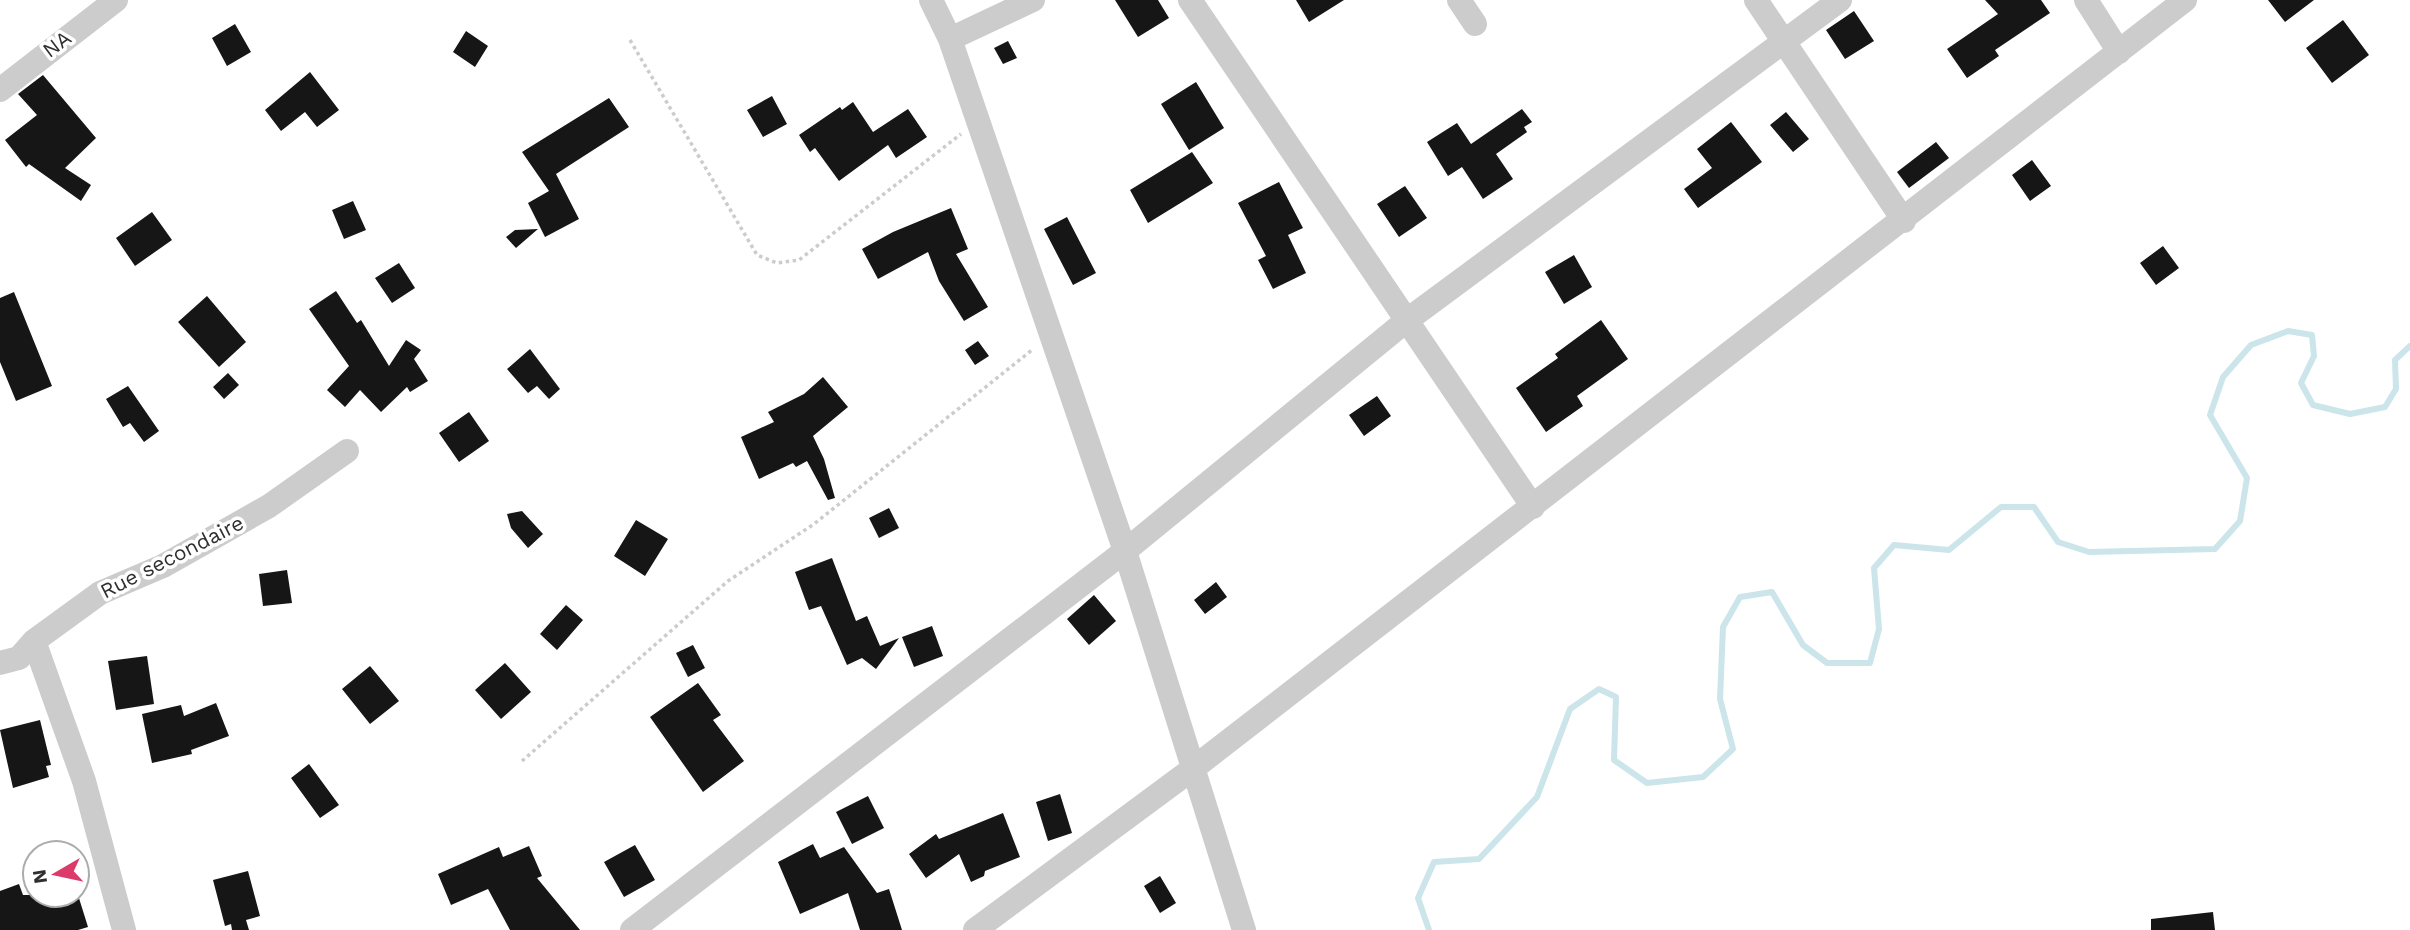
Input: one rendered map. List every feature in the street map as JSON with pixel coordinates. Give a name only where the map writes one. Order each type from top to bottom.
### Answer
[{"type":"street","name":"NA","points":[[0,90],[116,0]]},
{"type":"street","points":[[932,0],[950,39],[1125,551],[1244,930]]},
{"type":"street","points":[[950,39],[1033,0]]},
{"type":"street","points":[[1190,0],[1533,507]]},
{"type":"street","points":[[1459,0],[1475,24]]},
{"type":"street","points":[[1756,0],[1904,220]]},
{"type":"street","points":[[632,930],[1125,551],[1406,321],[1840,0]]},
{"type":"street","points":[[2086,0],[2119,52]]},
{"type":"street","points":[[975,930],[1195,768],[2185,0]]},
{"type":"street","name":"Rue secondaire","points":[[0,663],[19,658],[34,641],[100,593],[163,566],[257,513],[347,451]]},
{"type":"street","points":[[34,641],[84,781],[124,930]]},
{"type":"path","points":[[630,40],[757,255],[777,263],[799,260],[978,121]]},
{"type":"path","points":[[522,761],[728,581],[814,524],[1051,335]]},
{"type":"building","points":[[1115,0],[1158,0],[1169,18],[1138,37]]},
{"type":"building","points":[[1296,0],[1344,0],[1309,22]]},
{"type":"building","points":[[1985,0],[2041,0],[2050,13],[1995,50],[1999,56],[1967,78],[1947,49],[1998,14]]},
{"type":"building","points":[[2268,0],[2314,0],[2285,22]]},
{"type":"building","points":[[1854,11],[1874,41],[1845,59],[1826,30]]},
{"type":"building","points":[[2343,20],[2369,55],[2332,83],[2306,48]]},
{"type":"building","points":[[235,24],[251,52],[227,66],[212,38]]},
{"type":"building","points":[[466,31],[488,46],[475,67],[453,52]]},
{"type":"building","points":[[1008,41],[1017,58],[1003,64],[994,48]]},
{"type":"building","points":[[310,72],[339,110],[317,127],[305,112],[281,131],[265,110]]},
{"type":"building","points":[[43,75],[96,138],[65,168],[91,185],[81,201],[29,164],[26,167],[5,140],[37,115],[18,94]]},
{"type":"building","points":[[1196,82],[1224,128],[1189,150],[1161,104]]},
{"type":"building","points":[[772,96],[787,124],[763,137],[747,110]]},
{"type":"building","points":[[609,98],[629,127],[556,174],[579,219],[545,237],[528,203],[549,191],[522,152]]},
{"type":"building","points":[[853,102],[873,132],[908,109],[927,137],[896,158],[888,145],[839,181],[815,148],[810,152],[799,135],[840,107],[842,110]]},
{"type":"building","points":[[1522,109],[1532,122],[1524,127],[1527,132],[1496,154],[1513,179],[1483,199],[1462,167],[1448,176],[1427,142],[1457,123],[1471,144]]},
{"type":"building","points":[[1786,112],[1809,139],[1793,152],[1770,125]]},
{"type":"building","points":[[1731,122],[1762,162],[1698,208],[1684,189],[1712,168],[1697,149]]},
{"type":"building","points":[[1936,142],[1949,158],[1909,188],[1897,172]]},
{"type":"building","points":[[1192,152],[1213,183],[1148,223],[1130,190]]},
{"type":"building","points":[[2032,160],[2051,186],[2030,201],[2012,175]]},
{"type":"building","points":[[1279,182],[1303,228],[1288,235],[1306,273],[1273,289],[1258,260],[1266,256],[1238,203]]},
{"type":"building","points":[[1405,186],[1427,218],[1399,237],[1377,204]]},
{"type":"building","points":[[353,201],[366,230],[344,239],[332,210]]},
{"type":"building","points":[[951,208],[968,249],[956,254],[988,307],[964,321],[939,281],[928,252],[878,279],[862,249],[893,232]]},
{"type":"building","points":[[152,212],[172,240],[135,266],[116,238]]},
{"type":"building","points":[[1067,217],[1096,273],[1073,285],[1044,229]]},
{"type":"building","points":[[538,229],[516,248],[506,237],[515,230]]},
{"type":"building","points":[[2163,246],[2179,268],[2156,285],[2140,263]]},
{"type":"building","points":[[1574,255],[1592,287],[1564,304],[1545,272]]},
{"type":"building","points":[[399,263],[415,288],[392,303],[375,278]]},
{"type":"building","points":[[336,291],[357,323],[361,320],[389,366],[406,340],[421,350],[414,359],[428,381],[410,392],[407,387],[381,412],[360,390],[345,407],[327,390],[349,366],[309,309]]},
{"type":"building","points":[[14,292],[52,386],[16,401],[0,362],[0,298]]},
{"type":"building","points":[[207,296],[246,342],[219,367],[178,322]]},
{"type":"building","points":[[1601,320],[1628,359],[1577,396],[1583,406],[1546,432],[1516,388],[1558,358],[1555,354]]},
{"type":"building","points":[[978,341],[989,356],[975,365],[965,350]]},
{"type":"building","points":[[530,349],[560,389],[549,399],[537,386],[528,393],[507,369]]},
{"type":"building","points":[[228,373],[239,385],[224,399],[213,387]]},
{"type":"building","points":[[823,377],[848,407],[813,436],[824,459],[835,498],[828,500],[807,461],[796,467],[793,463],[759,479],[741,437],[774,422],[768,412],[804,394]]},
{"type":"building","points":[[128,386],[159,431],[144,442],[130,423],[123,427],[106,399]]},
{"type":"building","points":[[1377,396],[1391,416],[1364,436],[1349,415]]},
{"type":"building","points":[[469,412],[489,441],[459,462],[439,433]]},
{"type":"building","points":[[889,508],[899,528],[879,538],[869,518]]},
{"type":"building","points":[[522,511],[543,534],[528,548],[511,528],[507,514]]},
{"type":"building","points":[[636,520],[668,539],[645,576],[614,556]]},
{"type":"building","points":[[832,558],[856,621],[867,616],[880,646],[899,638],[876,669],[862,658],[847,665],[821,606],[809,610],[795,572]]},
{"type":"building","points":[[287,570],[292,603],[263,606],[259,574]]},
{"type":"building","points":[[1216,582],[1227,597],[1205,614],[1194,600]]},
{"type":"building","points":[[1094,595],[1116,621],[1089,645],[1067,619]]},
{"type":"building","points":[[566,605],[583,620],[557,650],[540,634]]},
{"type":"building","points":[[932,626],[943,656],[914,667],[902,637]]},
{"type":"building","points":[[693,645],[705,668],[688,677],[676,653]]},
{"type":"building","points":[[147,656],[154,704],[116,710],[108,661]]},
{"type":"building","points":[[505,663],[531,692],[501,719],[475,690]]},
{"type":"building","points":[[370,666],[399,701],[370,724],[342,689]]},
{"type":"building","points":[[698,683],[721,715],[713,720],[744,761],[703,792],[650,717]]},
{"type":"building","points":[[216,703],[229,736],[191,750],[192,754],[152,763],[142,714],[181,705],[184,716]]},
{"type":"building","points":[[40,720],[51,765],[46,766],[49,777],[13,788],[0,730]]},
{"type":"building","points":[[309,764],[339,805],[320,818],[291,778]]},
{"type":"building","points":[[1060,794],[1072,833],[1048,841],[1036,802]]},
{"type":"building","points":[[868,796],[884,828],[852,844],[836,812]]},
{"type":"building","points":[[1003,813],[1020,857],[985,871],[984,876],[971,882],[959,854],[926,878],[909,854],[936,834],[939,839]]},
{"type":"building","points":[[813,844],[820,858],[844,847],[877,893],[889,889],[902,930],[860,930],[848,893],[800,914],[778,862]]},
{"type":"building","points":[[635,845],[655,880],[624,897],[604,862]]},
{"type":"building","points":[[529,846],[542,876],[537,878],[580,930],[510,930],[488,889],[451,905],[438,874],[499,847],[503,857]]},
{"type":"building","points":[[248,871],[260,916],[246,920],[249,930],[232,930],[231,924],[225,926],[213,880]]},
{"type":"building","points":[[1160,876],[1176,903],[1160,913],[1144,886]]},
{"type":"building","points":[[19,884],[21,909],[82,909],[88,927],[78,930],[0,930],[0,891]]},
{"type":"building","points":[[2213,912],[2215,930],[2151,930],[2151,919]]},
{"type":"waterway","points":[[1429,930],[1418,898],[1434,862],[1479,859],[1537,797],[1570,709],[1599,689],[1616,697],[1614,760],[1647,783],[1703,777],[1733,749],[1720,699],[1723,627],[1740,597],[1772,592],[1803,645],[1827,663],[1870,663],[1879,629],[1874,568],[1894,545],[1949,550],[2001,507],[2034,507],[2058,542],[2089,552],[2215,549],[2240,521],[2247,478],[2210,415],[2223,377],[2251,345],[2288,331],[2312,335],[2314,356],[2301,383],[2313,405],[2350,414],[2385,407],[2396,389],[2395,360],[2410,346]]}]
